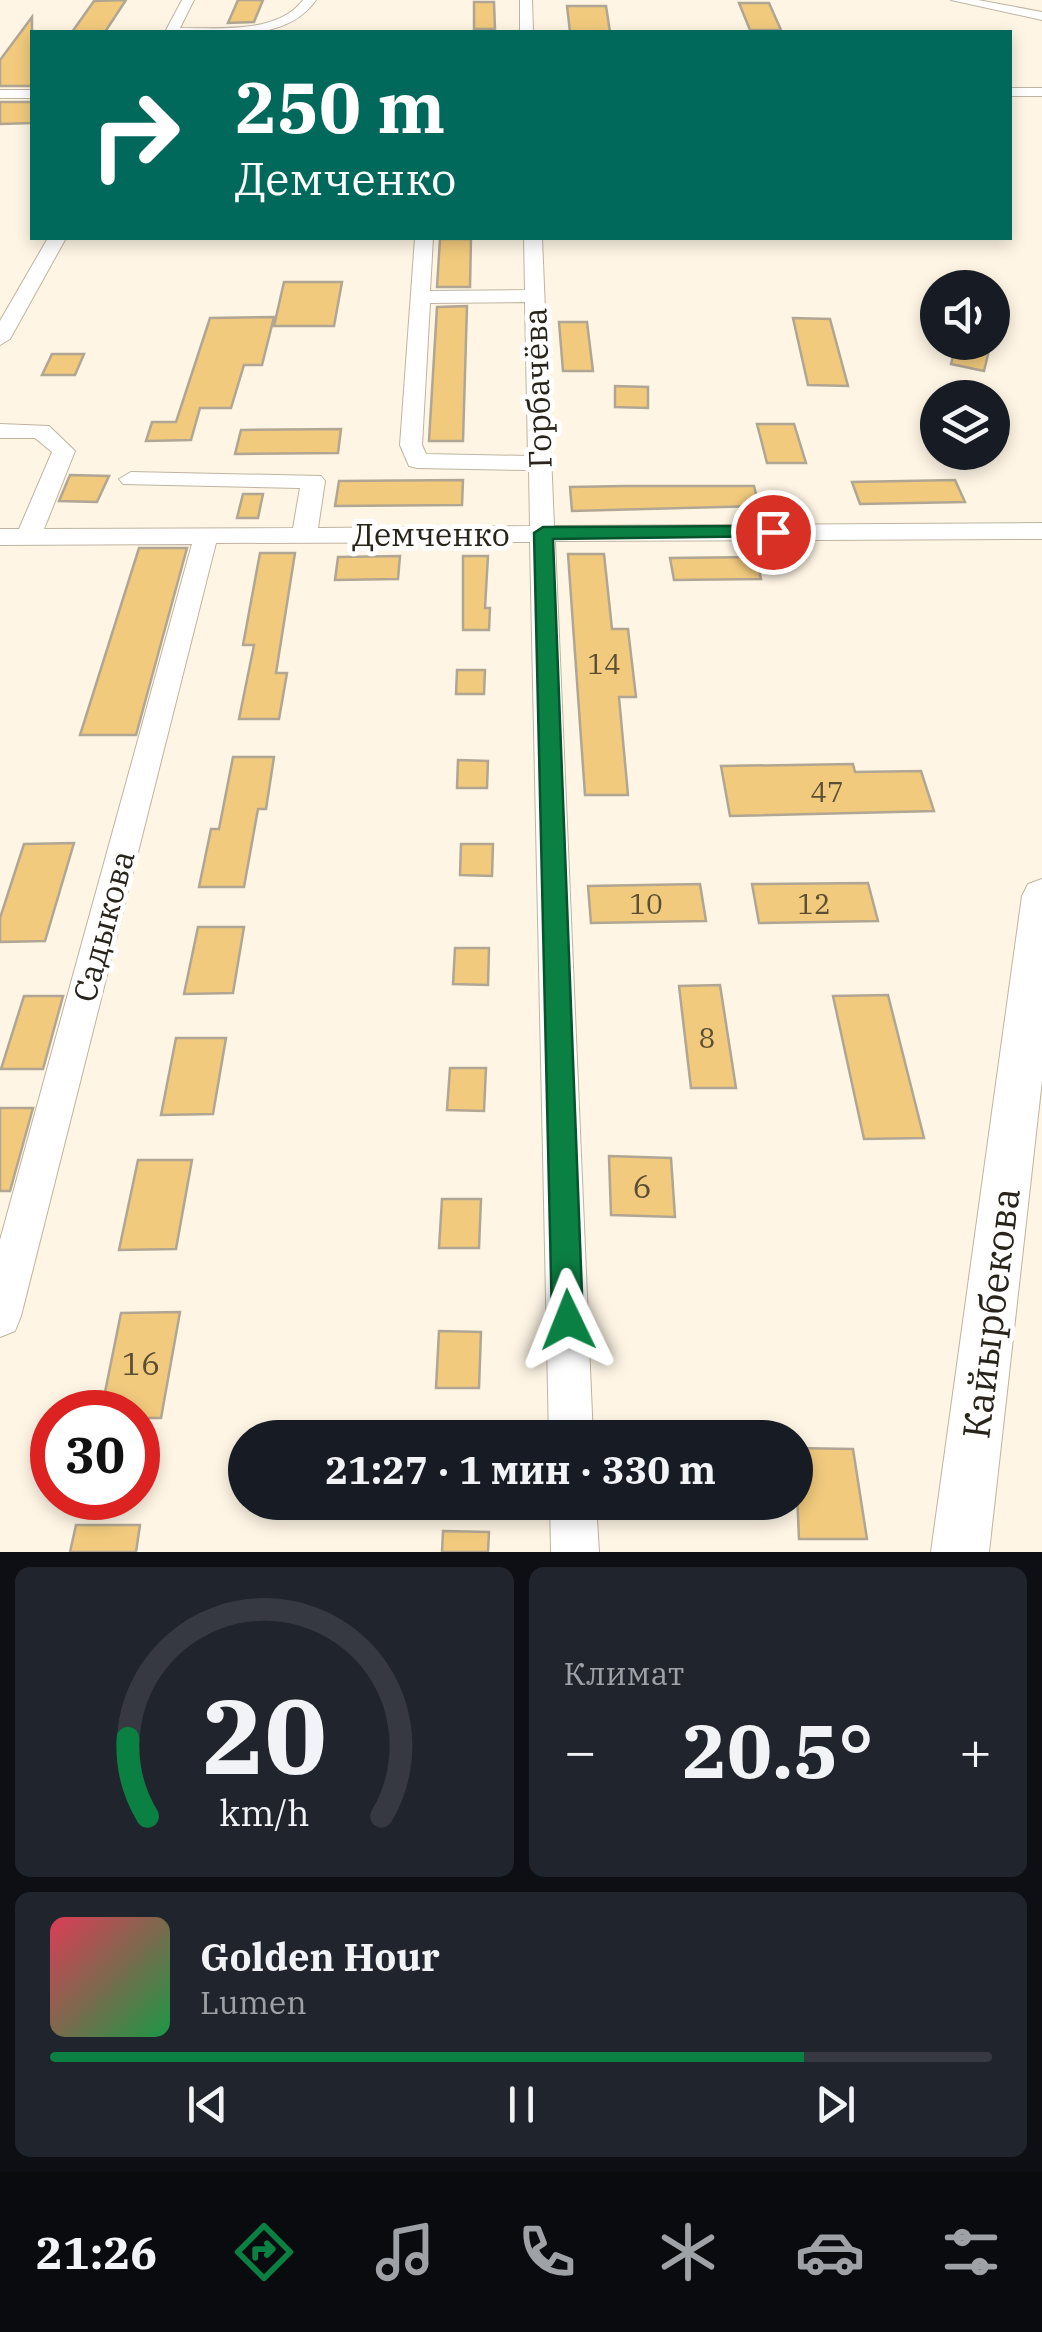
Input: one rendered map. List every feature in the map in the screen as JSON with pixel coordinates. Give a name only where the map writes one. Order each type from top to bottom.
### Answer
[{"type":"main road","name":"Кайырбекова","points":[[960,1552],[1042,896]]},
{"type":"street","points":[[172,30],[188,0]]},
{"type":"street","points":[[229,30],[286,21],[304,11],[310,0]]},
{"type":"street","points":[[526,0],[527,30]]},
{"type":"street","points":[[956,0],[1042,16]]},
{"type":"street","points":[[1012,92],[1042,92]]},
{"type":"street","points":[[0,94],[30,94]]},
{"type":"street","points":[[1012,103],[1042,103]]},
{"type":"street","points":[[0,106],[30,106]]},
{"type":"street","points":[[0,340],[57,240]]},
{"type":"street","points":[[424,240],[412,445],[417,461],[541,462]]},
{"type":"street","name":"Горбачёва","points":[[533,240],[570,1420]]},
{"type":"street","points":[[421,297],[534,296]]},
{"type":"street","points":[[0,431],[41,431],[64,450],[28,536]]},
{"type":"street","points":[[131,478],[313,481],[304,535]]},
{"type":"street","name":"Демченко","points":[[0,537],[1042,531]]},
{"type":"street","name":"Садыкова","points":[[0,1316],[206,536]]},
{"type":"street","points":[[574,1520],[575,1552]]},
{"type":"building","points":[[126,0],[106,30],[73,30],[94,1]]},
{"type":"building","points":[[238,0],[263,0],[254,22],[228,23]]},
{"type":"building","points":[[474,2],[494,2],[495,29],[474,29]]},
{"type":"building","points":[[739,3],[769,3],[781,30],[750,30]]},
{"type":"building","points":[[567,6],[606,6],[610,30],[570,30]]},
{"type":"building","points":[[32,17],[30,86],[0,86],[0,60]]},
{"type":"building","points":[[0,102],[30,102],[30,123],[0,124]]},
{"type":"building","points":[[440,240],[471,240],[470,287],[437,287]]},
{"type":"building","points":[[284,282],[342,282],[334,326],[274,326]]},
{"type":"building","points":[[467,306],[463,441],[429,441],[437,307]]},
{"type":"building","points":[[274,317],[262,365],[244,365],[231,408],[200,408],[191,440],[146,441],[152,422],[176,422],[210,318]]},
{"type":"building","points":[[793,318],[830,319],[848,386],[808,385]]},
{"type":"building","points":[[559,322],[587,322],[593,371],[563,371]]},
{"type":"building","points":[[52,354],[84,354],[75,375],[42,375]]},
{"type":"building","points":[[952,360],[987,360],[984,371],[951,364]]},
{"type":"building","points":[[615,386],[648,387],[648,408],[615,407]]},
{"type":"building","points":[[757,424],[794,424],[806,463],[767,463]]},
{"type":"building","points":[[341,429],[338,453],[235,454],[241,430]]},
{"type":"building","points":[[70,475],[109,476],[97,502],[59,501]]},
{"type":"building","points":[[463,480],[462,505],[335,506],[339,481]]},
{"type":"building","points":[[955,480],[965,502],[860,504],[852,482]]},
{"type":"building","points":[[754,486],[759,506],[572,511],[570,487]]},
{"type":"building","points":[[243,494],[263,494],[258,518],[237,518]]},
{"type":"building","points":[[139,548],[187,548],[136,735],[80,735]]},
{"type":"building","points":[[260,553],[295,553],[276,673],[287,673],[279,719],[239,719],[254,645],[243,645]]},
{"type":"building","points":[[568,554],[604,554],[612,629],[628,629],[636,697],[619,697],[628,795],[585,795]]},
{"type":"building","points":[[400,556],[398,579],[335,580],[338,557]]},
{"type":"building","points":[[463,556],[488,556],[485,608],[490,608],[489,630],[463,630]]},
{"type":"building","points":[[756,557],[761,579],[674,580],[670,558]]},
{"type":"building","points":[[457,670],[485,670],[484,694],[456,694]]},
{"type":"building","points":[[233,757],[274,757],[266,809],[258,809],[244,887],[199,887],[211,829],[219,829]]},
{"type":"building","points":[[458,760],[488,761],[487,788],[457,788]]},
{"type":"building","points":[[853,764],[855,772],[921,771],[934,811],[730,816],[721,766]]},
{"type":"building","points":[[74,843],[45,941],[0,942],[0,918],[24,844]]},
{"type":"building","points":[[461,844],[493,844],[492,876],[460,875]]},
{"type":"building","points":[[868,883],[878,921],[759,923],[752,884]]},
{"type":"building","points":[[700,884],[706,921],[591,923],[588,886]]},
{"type":"building","points":[[198,927],[244,927],[233,993],[184,994]]},
{"type":"building","points":[[455,948],[489,948],[488,985],[453,984]]},
{"type":"building","points":[[720,985],[736,1088],[691,1088],[679,986]]},
{"type":"building","points":[[888,995],[924,1138],[864,1139],[833,996]]},
{"type":"building","points":[[24,996],[63,996],[43,1069],[1,1069]]},
{"type":"building","points":[[176,1038],[226,1038],[213,1114],[161,1115]]},
{"type":"building","points":[[450,1068],[486,1068],[484,1111],[447,1110]]},
{"type":"building","points":[[0,1108],[33,1108],[10,1191],[0,1191]]},
{"type":"building","points":[[609,1156],[671,1158],[675,1217],[611,1215]]},
{"type":"building","points":[[138,1160],[192,1160],[176,1249],[119,1250]]},
{"type":"building","points":[[442,1199],[481,1199],[479,1248],[439,1248]]},
{"type":"building","points":[[180,1312],[161,1418],[160,1390],[105,1390],[121,1313]]},
{"type":"building","points":[[439,1331],[481,1332],[479,1388],[436,1388]]},
{"type":"building","points":[[813,1448],[853,1449],[867,1539],[799,1539],[798,1520],[813,1520]]},
{"type":"building","points":[[76,1525],[140,1525],[136,1552],[70,1552]]},
{"type":"building","points":[[443,1531],[489,1532],[488,1552],[442,1552]]},
{"type":"route","points":[[568,1320],[543,533],[773,532]]}]
